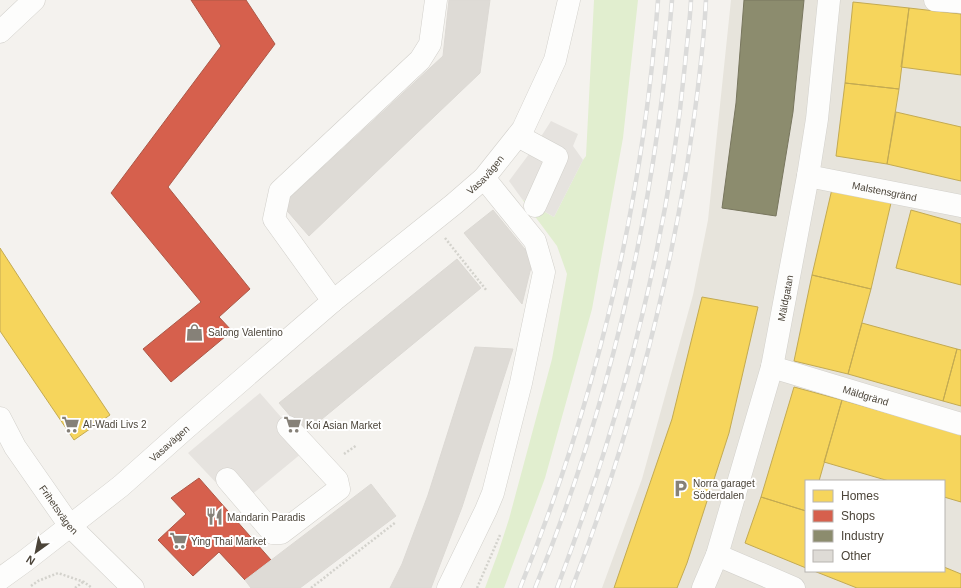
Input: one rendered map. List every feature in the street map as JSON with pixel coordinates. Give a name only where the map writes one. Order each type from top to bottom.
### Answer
[{"type":"street","points":[[0,32],[34,0]]},
{"type":"street","points":[[333,301],[274,219],[280,191],[420,60],[430,44],[436,0]]},
{"type":"street","name":"Vasavägen","points":[[0,579],[121,486],[185,428],[333,301],[454,204],[484,178],[523,129],[555,60],[570,0]]},
{"type":"street","name":"Mäldgatan","points":[[703,588],[716,555],[772,366],[808,176],[817,119],[829,0]]},
{"type":"street","points":[[936,0],[961,2]]},
{"type":"street","points":[[518,136],[557,158],[535,206]]},
{"type":"street","name":"Malstensgränd","points":[[808,176],[961,206]]},
{"type":"street","points":[[448,588],[493,493],[521,383],[544,272],[535,241],[484,178]]},
{"type":"street","name":"Mäldgränd","points":[[772,366],[961,424]]},
{"type":"street","name":"Frihetsvägen","points":[[0,418],[15,447],[70,526],[133,588]]},
{"type":"street","points":[[227,479],[273,533],[281,533],[339,489],[337,480],[288,428]]},
{"type":"street","points":[[716,555],[794,588]]},
{"type":"path","points":[[443,236],[488,291]]},
{"type":"path","points":[[344,454],[358,445]]},
{"type":"path","points":[[311,588],[396,522]]},
{"type":"path","points":[[38,582],[58,573],[84,582],[92,588]]},
{"type":"path","points":[[75,588],[84,582]]},
{"type":"shaded area","points":[[731,0],[961,0],[961,588],[602,588],[642,479],[693,295],[708,220]]},
{"type":"shaded area","points":[[551,121],[578,134],[573,146],[583,160],[554,217],[522,199],[509,181],[535,146]]},
{"type":"shaded area","points":[[260,393],[308,448],[238,506],[188,453]]},
{"type":"green space","points":[[594,0],[638,0],[623,138],[592,309],[545,478],[504,588],[485,588],[509,519],[552,359],[567,274],[557,246],[522,199],[554,217],[586,156]]},
{"type":"building: Homes","points":[[853,2],[909,8],[899,89],[845,83]]},
{"type":"building: Homes","points":[[909,8],[961,14],[961,75],[901,67]]},
{"type":"building: Homes","points":[[845,83],[899,89],[887,164],[836,156]]},
{"type":"building: Homes","points":[[896,112],[961,127],[961,181],[887,164]]},
{"type":"building: Homes","points":[[832,189],[891,203],[871,289],[812,275]]},
{"type":"building: Homes","points":[[911,210],[961,224],[961,285],[896,268]]},
{"type":"building: Homes","points":[[0,248],[110,415],[74,440],[0,331]]},
{"type":"building: Homes","points":[[812,275],[871,289],[848,374],[794,361]]},
{"type":"building: Homes","name":"Norra garaget Söderdalen","points":[[702,297],[758,307],[729,433],[687,563],[677,588],[614,588],[672,419]]},
{"type":"building: Homes","points":[[862,323],[957,349],[943,401],[848,374]]},
{"type":"building: Homes","points":[[957,349],[961,350],[961,406],[943,401]]},
{"type":"building: Homes","points":[[794,387],[842,400],[819,480],[805,480],[805,511],[761,497]]},
{"type":"building: Homes","points":[[842,400],[961,434],[961,502],[945,497],[945,480],[886,480],[824,462]]},
{"type":"building: Homes","points":[[761,497],[805,511],[805,568],[745,543]]},
{"type":"building: Homes","points":[[945,567],[961,574],[961,588],[857,588],[817,572],[945,572]]},
{"type":"building: Shops","points":[[191,0],[246,0],[275,44],[168,187],[250,289],[219,317],[232,331],[171,382],[143,349],[201,302],[111,193],[221,46]]},
{"type":"building: Shops","points":[[199,478],[271,560],[245,580],[219,552],[193,576],[158,540],[186,514],[171,498]]},
{"type":"building: Industry","points":[[744,0],[804,0],[793,112],[776,216],[722,208],[736,103]]},
{"type":"building: Other","points":[[449,0],[490,0],[480,73],[309,236],[282,205],[443,56]]},
{"type":"building: Other","points":[[493,210],[533,259],[522,304],[464,233]]},
{"type":"building: Other","points":[[457,259],[481,288],[305,433],[279,403]]},
{"type":"building: Other","points":[[475,347],[513,349],[462,507],[431,588],[390,588],[402,564],[428,495]]},
{"type":"building: Other","points":[[371,484],[396,516],[300,588],[251,588],[245,580]]},
{"type":"railway","points":[[520,588],[572,446],[612,300],[628,226],[641,151],[651,76],[658,0]]},
{"type":"railway","points":[[535,588],[587,446],[608,373],[626,299],[642,225],[655,150],[665,75],[672,0]]},
{"type":"railway","points":[[557,588],[602,460],[639,330],[667,198],[677,131],[691,0]]},
{"type":"railway","points":[[572,588],[591,537],[625,435],[653,331],[686,172],[701,64],[706,0]]},
{"type":"place","name":"Salong Valentino","points":[[195,332]]},
{"type":"place","name":"Al-Wadi Livs 2","points":[[70,424]]},
{"type":"place","name":"Koi Asian Market","points":[[293,425]]},
{"type":"place","name":"Norra garaget Söderdalen","points":[[680,489]]},
{"type":"place","name":"Mandarin Paradis","points":[[214,517]]},
{"type":"place","name":"Ying Thai Market","points":[[178,541]]}]
